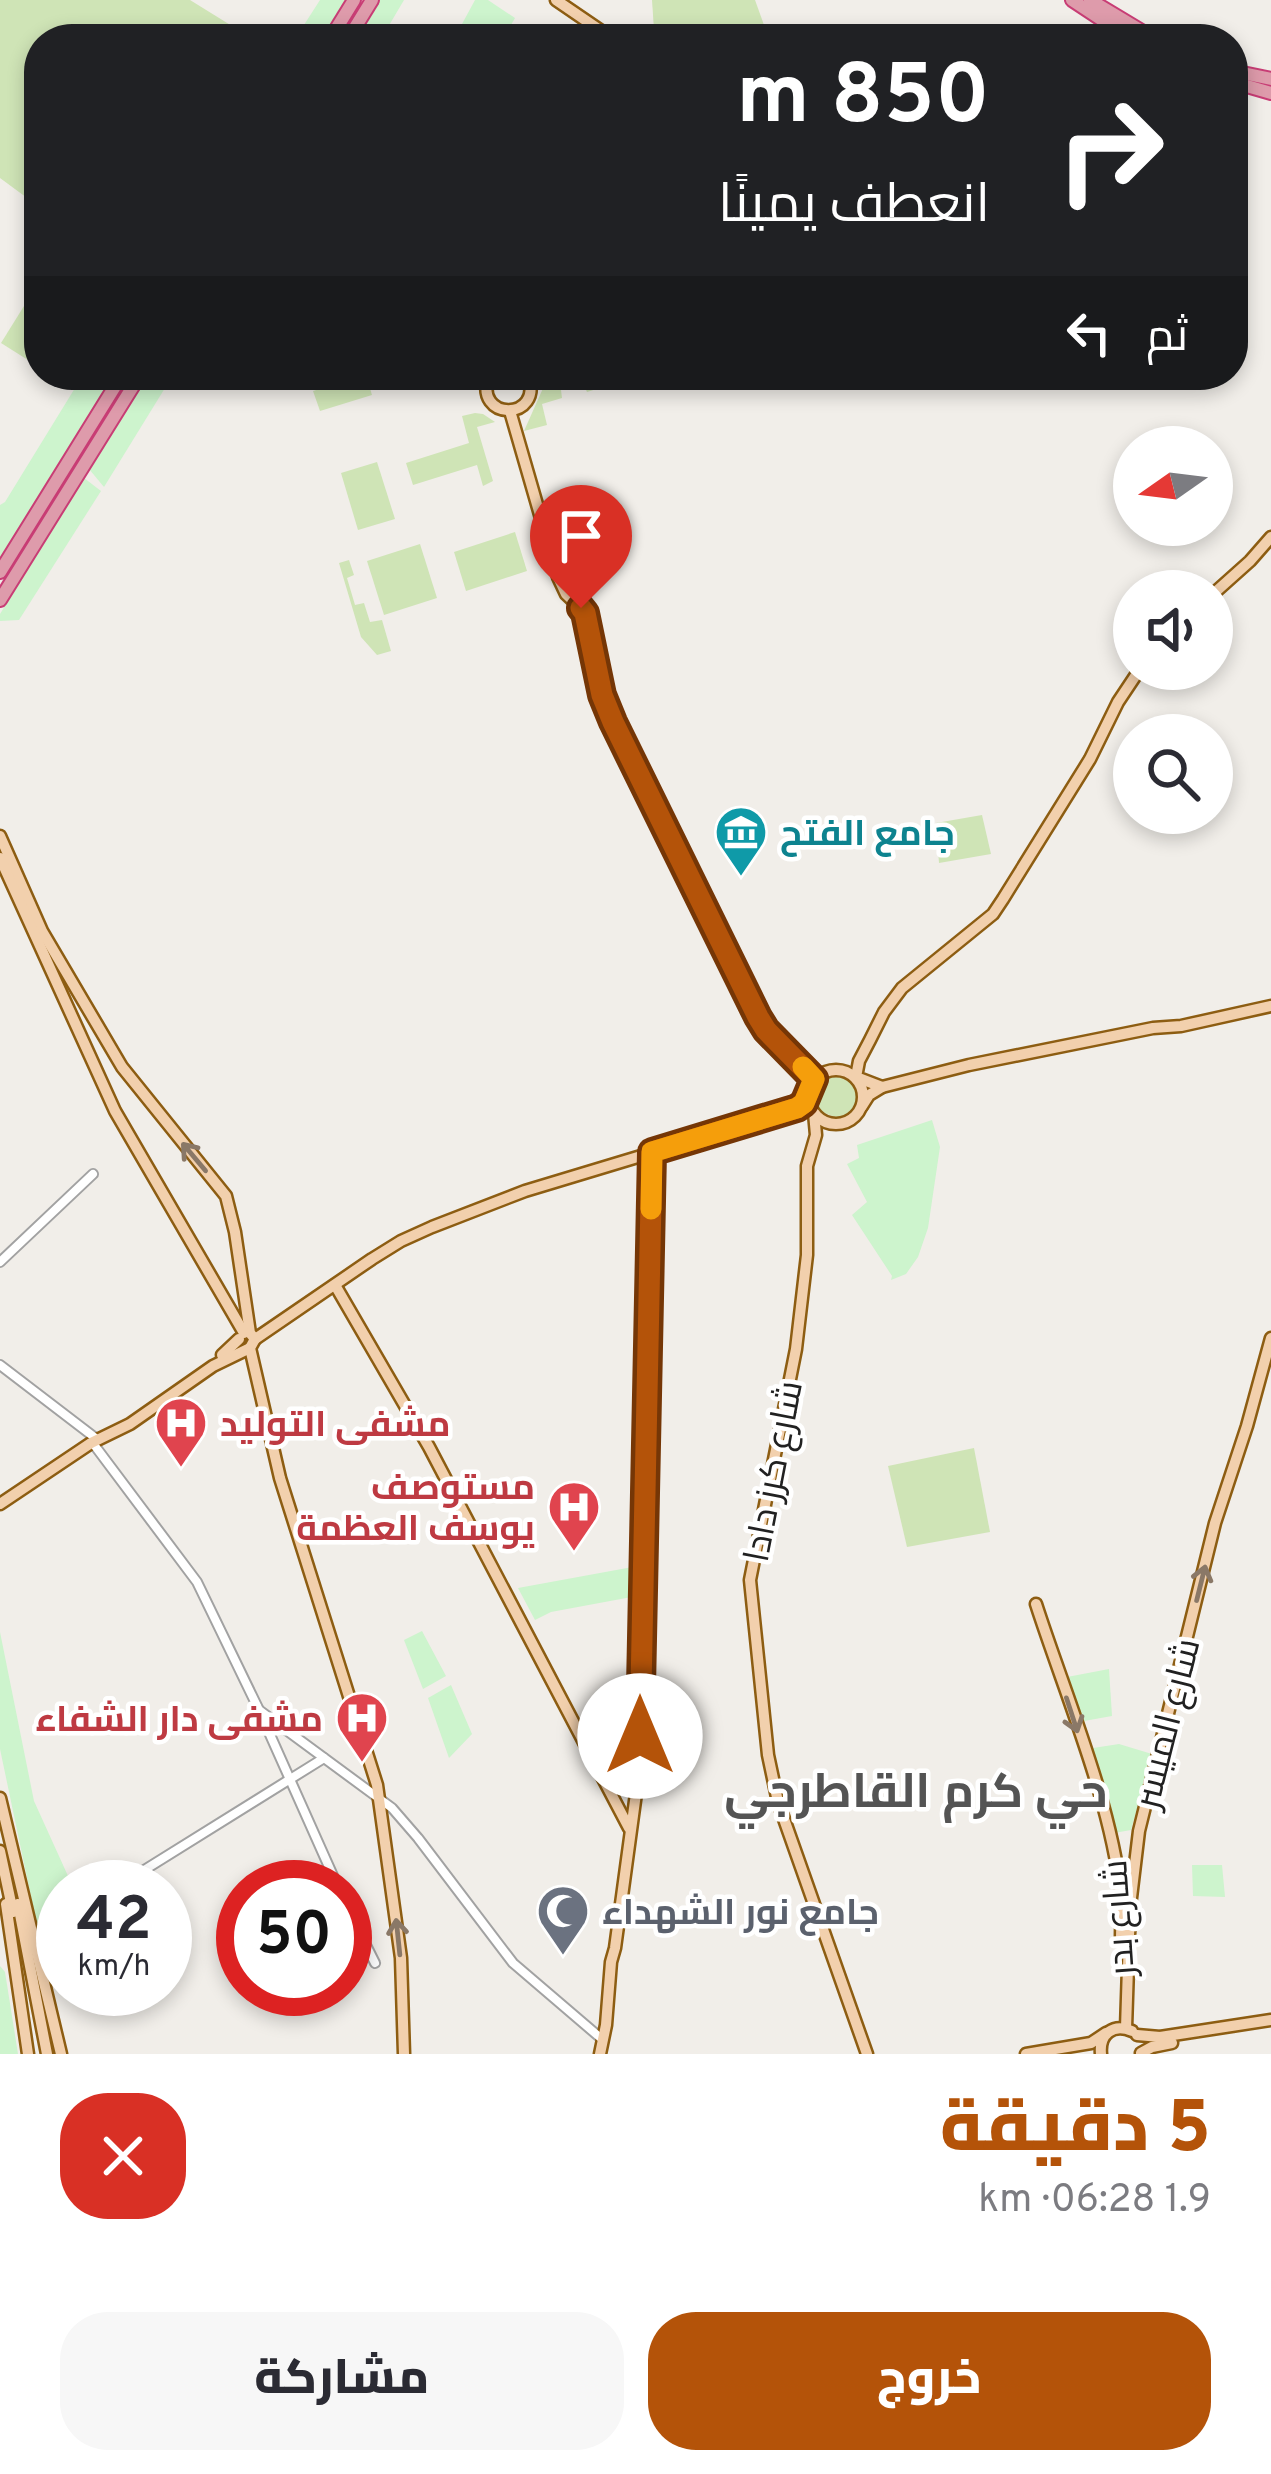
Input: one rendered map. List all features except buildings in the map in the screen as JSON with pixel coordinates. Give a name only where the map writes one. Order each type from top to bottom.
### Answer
[{"type":"highway","points":[[1072,0],[1108,24]]},
{"type":"highway","points":[[1090,0],[1130,24]]},
{"type":"highway","points":[[0,572],[113,390]]},
{"type":"highway","points":[[0,600],[131,390]]},
{"type":"main road","points":[[556,0],[591,24]]},
{"type":"main road","points":[[486,390],[496,408],[510,411],[523,406],[531,390]]},
{"type":"main road","points":[[510,411],[558,577],[566,594],[585,613],[602,695],[630,759],[758,1017],[814,1079]]},
{"type":"main road","points":[[1233,576],[1271,537]]},
{"type":"main road","points":[[862,1106],[863,1090],[856,1077],[884,1012],[902,988],[993,914],[1090,759],[1126,690]]},
{"type":"main road","points":[[0,836],[42,931],[122,1067],[226,1196],[235,1232],[247,1340],[280,1478],[380,1797],[400,1958],[404,2054]]},
{"type":"main road","points":[[0,858],[97,1073],[247,1340]]},
{"type":"main road","points":[[809,1159],[817,1141],[836,1124],[855,1117],[868,1096],[882,1087],[969,1065],[1271,1006]]},
{"type":"main road","points":[[843,1070],[860,1060]]},
{"type":"main road","points":[[97,1073],[122,1067]]},
{"type":"main road","points":[[797,1108],[814,1079],[826,1070],[843,1070],[882,1087]]},
{"type":"main road","points":[[808,1095],[814,1113]]},
{"type":"main road","points":[[0,1507],[92,1443],[130,1424],[218,1358],[401,1241],[525,1191],[797,1108],[836,1124]]},
{"type":"main road","name":"شارع كرز دادا","points":[[814,1113],[807,1255],[796,1349],[750,1580],[768,1755],[778,1802],[867,2054]]},
{"type":"main road","points":[[600,2054],[640,1764],[652,1152]]},
{"type":"main road","points":[[334,1285],[439,1465],[631,1831]]},
{"type":"main road","name":"شارع الميسر","points":[[1121,2031],[1139,1831],[1215,1523],[1271,1338]]},
{"type":"main road","name":"شارع بدر","points":[[1036,1604],[1111,1842],[1121,1896],[1121,2031]]},
{"type":"main road","points":[[1,1803],[62,2054]]},
{"type":"main road","points":[[1,1803],[44,2054]]},
{"type":"main road","points":[[0,1851],[44,2054]]},
{"type":"main road","points":[[0,1865],[28,2054]]},
{"type":"main road","points":[[1,1963],[16,1967]]},
{"type":"main road","points":[[1026,2054],[1091,2043],[1121,2031],[1160,2038],[1271,2023]]},
{"type":"main road","points":[[1141,2054],[1161,2044],[1271,2023]]},
{"type":"main road","points":[[1121,2031],[1142,2047],[1141,2054]]},
{"type":"main road","points":[[1101,2054],[1100,2043],[1121,2031]]},
{"type":"street","points":[[0,1262],[93,1174]]},
{"type":"street","points":[[0,1365],[97,1444],[197,1582],[326,1860]]},
{"type":"street","points":[[259,1710],[380,1797],[418,1838],[513,1963],[603,2040]]},
{"type":"street","points":[[161,1860],[324,1758]]},
{"type":"street","points":[[32,1938],[36,1936]]},
{"type":"street","points":[[372,1957],[375,1963]]},
{"type":"green space","points":[[0,0],[190,0],[229,24],[24,24],[24,196],[0,178]]},
{"type":"green space","points":[[320,0],[347,0],[332,24],[305,24]]},
{"type":"green space","points":[[380,0],[404,0],[390,24],[365,24]]},
{"type":"green space","points":[[475,0],[488,0],[515,18],[512,24],[462,24]]},
{"type":"green space","points":[[652,0],[755,0],[764,24],[654,24]]},
{"type":"green space","points":[[24,306],[24,358],[1,343]]},
{"type":"green space","points":[[74,390],[107,390],[0,561],[0,505]]},
{"type":"green space","points":[[139,390],[164,390],[104,487],[89,469]]},
{"type":"green space","points":[[370,390],[372,395],[320,411],[313,391]]},
{"type":"green space","points":[[542,390],[561,390],[562,398],[542,404],[547,425],[524,431]]},
{"type":"green space","points":[[475,413],[495,422],[477,427],[493,481],[483,486],[477,465],[413,485],[406,463],[469,443],[462,416]]},
{"type":"green space","points":[[377,462],[395,519],[358,530],[341,473]]},
{"type":"green space","points":[[84,478],[101,491],[19,620],[0,621],[0,614]]},
{"type":"green space","points":[[515,532],[527,571],[466,591],[454,552]]},
{"type":"green space","points":[[420,544],[437,598],[384,615],[367,561]]},
{"type":"green space","points":[[349,560],[354,575],[347,578],[355,605],[364,603],[370,622],[382,620],[391,651],[377,655],[361,637],[339,563]]},
{"type":"green space","points":[[982,815],[991,854],[939,863],[936,823]]},
{"type":"green space","points":[[835,1074],[852,1081],[858,1098],[849,1114],[837,1118],[820,1111],[814,1094],[823,1078]]},
{"type":"green space","points":[[932,1120],[940,1147],[928,1228],[906,1274],[891,1280],[852,1215],[867,1202],[847,1164],[859,1158],[857,1145]]},
{"type":"green space","points":[[974,1448],[990,1532],[907,1547],[888,1466]]},
{"type":"green space","points":[[638,1566],[637,1596],[551,1612],[535,1620],[518,1588]]},
{"type":"green space","points":[[422,1631],[446,1676],[423,1689],[404,1640]]},
{"type":"green space","points":[[0,1632],[34,1801],[61,1860],[36,1860],[36,1920],[0,1749]]},
{"type":"green space","points":[[1109,1669],[1112,1716],[1084,1721],[1067,1677]]},
{"type":"green space","points":[[451,1685],[472,1734],[449,1758],[428,1698]]},
{"type":"green space","points":[[1119,1744],[1152,1754],[1131,1830],[1114,1833],[1093,1748]]},
{"type":"green space","points":[[1192,1865],[1222,1865],[1225,1897],[1193,1896]]},
{"type":"green space","points":[[0,1966],[5,1972],[18,2054],[0,2054]]},
{"type":"slow traffic","points":[[651,1209],[652,1152],[797,1108],[814,1079],[803,1067]]},
{"type":"place","name":"جامع الفتح","points":[[741,878]]},
{"type":"place","name":"مشفى التوليد","points":[[181,1469]]},
{"type":"place","name":"مستوصف يوسف العظمة","points":[[574,1553]]},
{"type":"place","name":"مشفى دار الشفاء","points":[[362,1764]]},
{"type":"place","name":"جامع نور الشهداء","points":[[563,1957]]},
{"type":"district","name":"حي كرم القاطرجي","points":[[916,1790]]},
{"type":"route","points":[[581,608],[602,695],[638,778],[758,1017],[814,1079],[797,1108],[652,1152],[640,1736]]}]
